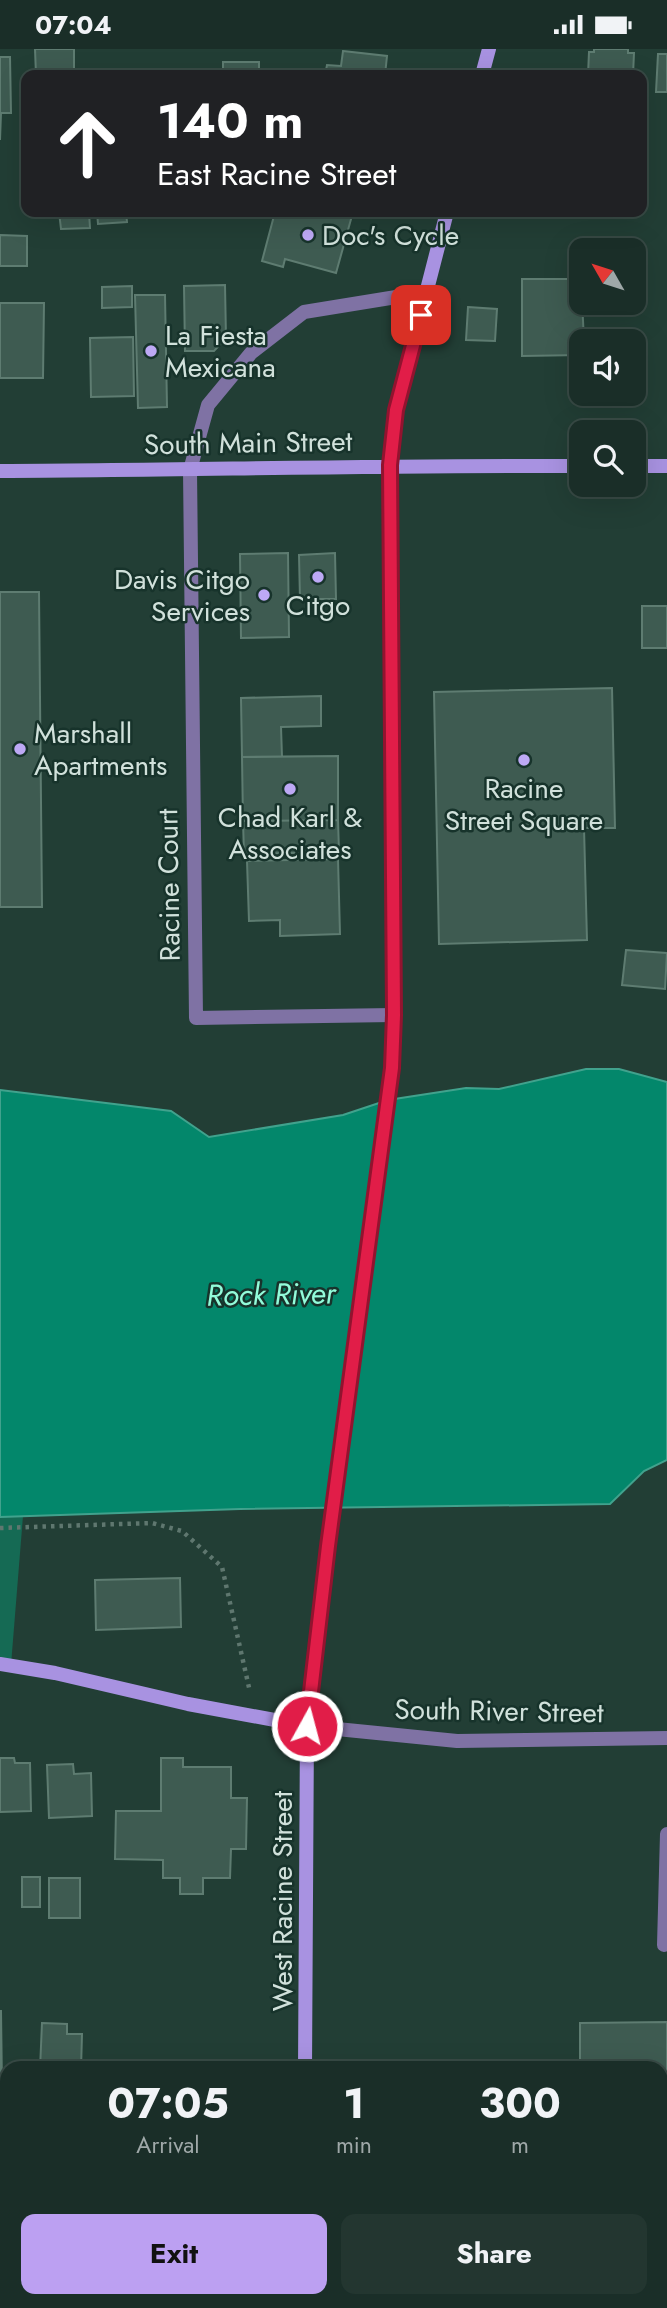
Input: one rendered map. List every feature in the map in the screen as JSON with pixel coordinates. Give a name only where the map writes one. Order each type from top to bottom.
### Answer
[{"type":"main road","points":[[483,70],[489,49]]},
{"type":"main road","name":"West Racine Street","points":[[305,2061],[307,1726],[328,1546],[392,1068],[394,1015],[390,465],[396,410],[446,217]]},
{"type":"main road","name":"South Main Street","points":[[0,471],[390,465],[569,466]]},
{"type":"main road","points":[[646,466],[667,466]]},
{"type":"main road","name":"South River Street","points":[[0,1664],[307,1726]]},
{"type":"street","points":[[190,470],[208,405],[251,353],[304,312],[427,292]]},
{"type":"street","name":"Racine Court","points":[[190,470],[196,1018],[394,1015]]},
{"type":"street","name":"South River Street","points":[[307,1726],[457,1741],[667,1738]]},
{"type":"street","points":[[663,1945],[667,1834]]},
{"type":"path","points":[[0,1528],[152,1523],[182,1531],[222,1567],[255,1716]]},
{"type":"shaded area","points":[[23,1516],[11,1665],[0,1664],[0,1517]]},
{"type":"water","name":"Rock River","points":[[586,1069],[619,1069],[667,1082],[667,1460],[644,1471],[610,1504],[240,1509],[0,1517],[0,1090],[171,1111],[209,1137],[343,1115],[388,1100],[466,1088],[499,1089]]},
{"type":"building","points":[[35,49],[74,49],[74,70],[36,70]]},
{"type":"building","points":[[594,49],[628,49],[628,53],[634,53],[633,70],[588,70],[589,52],[594,52]]},
{"type":"building","points":[[343,51],[387,56],[386,70],[326,70],[327,65],[341,66]]},
{"type":"building","points":[[658,54],[667,54],[667,92],[656,92]]},
{"type":"building","points":[[0,57],[10,57],[11,113],[1,113],[0,140]]},
{"type":"building","points":[[223,62],[259,62],[259,70],[223,70]]},
{"type":"building","points":[[60,217],[89,217],[90,228],[61,229]]},
{"type":"building","points":[[97,217],[126,217],[127,222],[98,224]]},
{"type":"building","name":"Doc's Cycle","points":[[274,217],[352,217],[336,273],[285,259],[283,267],[262,261]]},
{"type":"building","points":[[0,235],[27,236],[27,266],[0,266]]},
{"type":"building","points":[[522,279],[569,279],[569,315],[583,315],[583,329],[569,329],[569,355],[522,356]]},
{"type":"building","points":[[225,285],[226,338],[214,351],[185,351],[184,286]]},
{"type":"building","points":[[132,286],[132,307],[102,308],[102,287]]},
{"type":"building","name":"La Fiesta Mexicana","points":[[135,295],[165,295],[167,407],[138,408]]},
{"type":"building","points":[[0,303],[44,303],[43,378],[0,378]]},
{"type":"building","points":[[468,307],[497,309],[495,341],[466,340]]},
{"type":"building","points":[[133,337],[134,396],[91,397],[90,338]]},
{"type":"building","name":"Davis Citgo Services","points":[[288,553],[289,637],[241,638],[240,554]]},
{"type":"building","name":"Citgo","points":[[335,553],[336,599],[300,599],[299,555]]},
{"type":"building","name":"Marshall Apartments","points":[[0,592],[39,592],[42,907],[0,907]]},
{"type":"building","points":[[642,606],[667,606],[667,648],[642,648]]},
{"type":"building","name":"Racine Street Square","points":[[612,688],[615,828],[584,828],[587,940],[439,944],[434,692]]},
{"type":"building","points":[[321,696],[321,726],[281,727],[282,757],[242,757],[241,698]]},
{"type":"building","name":"Chad Karl & Associates","points":[[338,756],[338,820],[243,821],[242,757]]},
{"type":"building","points":[[338,820],[339,852],[244,854],[243,821]]},
{"type":"building","points":[[338,859],[340,934],[280,936],[280,920],[249,921],[247,861]]},
{"type":"building","points":[[626,950],[667,953],[665,989],[622,985]]},
{"type":"building","points":[[180,1578],[181,1627],[96,1630],[95,1580]]},
{"type":"building","points":[[0,1758],[14,1758],[15,1763],[30,1763],[31,1811],[0,1812]]},
{"type":"building","points":[[161,1758],[183,1758],[183,1767],[231,1767],[231,1798],[247,1798],[246,1849],[231,1849],[230,1878],[203,1878],[203,1894],[180,1894],[180,1878],[163,1878],[163,1860],[115,1859],[116,1811],[161,1811]]},
{"type":"building","points":[[73,1764],[74,1774],[91,1773],[92,1816],[49,1818],[47,1765]]},
{"type":"building","points":[[22,1877],[40,1877],[40,1907],[22,1907]]},
{"type":"building","points":[[49,1878],[80,1878],[80,1918],[49,1918]]},
{"type":"building","points":[[0,2011],[1,2011],[2,2061]]},
{"type":"building","points":[[667,2022],[667,2061],[580,2061],[580,2023]]},
{"type":"building","points":[[42,2023],[67,2024],[67,2034],[82,2034],[81,2061],[40,2061]]},
{"type":"place","name":"Doc's Cycle","points":[[308,235]]},
{"type":"place","name":"La Fiesta Mexicana","points":[[151,351]]},
{"type":"place","name":"Citgo","points":[[318,577]]},
{"type":"place","name":"Davis Citgo Services","points":[[264,595]]},
{"type":"place","name":"Marshall Apartments","points":[[20,749]]},
{"type":"place","name":"Racine Street Square","points":[[524,760]]},
{"type":"place","name":"Chad Karl & Associates","points":[[290,789]]},
{"type":"route","points":[[307,1726],[328,1546],[392,1068],[394,1015],[390,465],[396,410],[421,315]]}]
